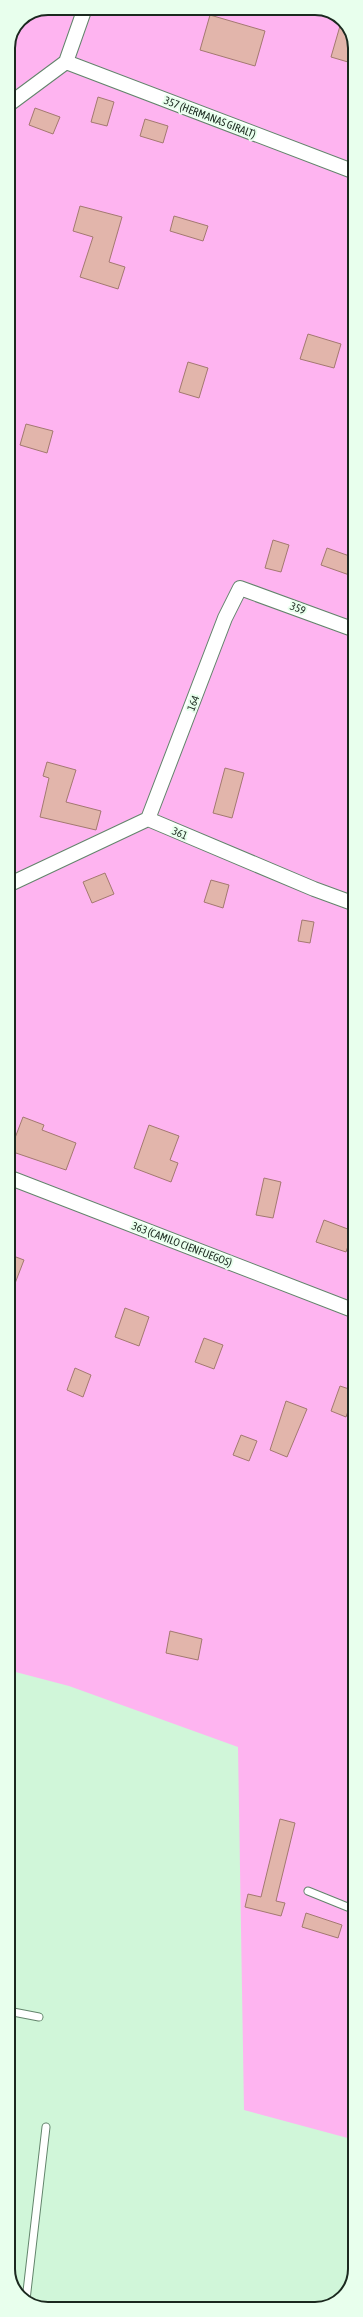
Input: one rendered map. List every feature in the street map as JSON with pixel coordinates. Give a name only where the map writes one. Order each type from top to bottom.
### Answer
[{"type":"street","points":[[15,100],[66,62],[83,15]]},
{"type":"street","name":"357 (HERMANAS GIRALT)","points":[[66,62],[348,169]]},
{"type":"street","name":"359","points":[[240,588],[348,627]]},
{"type":"street","name":"164","points":[[148,819],[225,618],[240,588]]},
{"type":"street","points":[[15,882],[148,819]]},
{"type":"street","name":"361","points":[[148,819],[348,901]]},
{"type":"street","name":"363 (CAMILO CIENFUEGOS)","points":[[15,1180],[348,1308]]},
{"type":"lane","points":[[308,1891],[348,1907]]},
{"type":"lane","points":[[15,2012],[39,2017]]},
{"type":"lane","points":[[27,2293],[46,2127]]},
{"type":"shaded area","points":[[48,15],[317,15],[331,19],[337,23],[344,32],[348,44],[348,2138],[244,2110],[238,1747],[69,1686],[15,1672],[15,48],[18,36],[25,25],[36,18]]},
{"type":"building","points":[[210,15],[265,31],[255,66],[200,50]]},
{"type":"building","points":[[340,26],[344,32],[348,44],[348,62],[331,57]]},
{"type":"building","points":[[98,97],[114,102],[107,126],[91,122]]},
{"type":"building","points":[[35,108],[60,117],[53,134],[29,125]]},
{"type":"building","points":[[145,119],[168,126],[163,143],[140,136]]},
{"type":"building","points":[[80,206],[122,217],[109,262],[125,267],[118,289],[80,277],[93,237],[73,231]]},
{"type":"building","points":[[174,216],[208,226],[203,241],[170,231]]},
{"type":"building","points":[[308,334],[341,344],[334,368],[300,359]]},
{"type":"building","points":[[188,362],[208,368],[199,398],[179,392]]},
{"type":"building","points":[[26,424],[53,431],[47,453],[20,445]]},
{"type":"building","points":[[273,540],[289,545],[281,572],[265,568]]},
{"type":"building","points":[[327,548],[348,556],[348,575],[321,565]]},
{"type":"building","points":[[47,762],[76,770],[66,802],[101,811],[96,830],[40,817],[49,778],[43,776]]},
{"type":"building","points":[[225,768],[244,773],[232,818],[213,813]]},
{"type":"building","points":[[105,873],[114,894],[92,903],[83,882]]},
{"type":"building","points":[[211,880],[229,885],[223,908],[204,902]]},
{"type":"building","points":[[302,920],[314,922],[310,943],[298,941]]},
{"type":"building","points":[[23,1117],[44,1125],[42,1130],[76,1143],[66,1170],[15,1153],[15,1138]]},
{"type":"building","points":[[149,1125],[179,1136],[170,1160],[178,1163],[171,1182],[134,1168]]},
{"type":"building","points":[[264,1178],[281,1182],[273,1218],[256,1215]]},
{"type":"building","points":[[324,1220],[348,1229],[348,1246],[346,1252],[316,1242]]},
{"type":"building","points":[[15,1257],[24,1260],[15,1283]]},
{"type":"building","points":[[125,1308],[149,1317],[139,1346],[115,1337]]},
{"type":"building","points":[[204,1338],[223,1345],[214,1369],[195,1362]]},
{"type":"building","points":[[75,1368],[91,1375],[83,1397],[67,1390]]},
{"type":"building","points":[[340,1386],[348,1389],[348,1411],[346,1417],[331,1411]]},
{"type":"building","points":[[286,1401],[307,1409],[287,1457],[270,1450]]},
{"type":"building","points":[[241,1435],[257,1441],[249,1461],[233,1455]]},
{"type":"building","points":[[170,1631],[202,1639],[198,1660],[166,1653]]},
{"type":"building","points":[[280,1819],[295,1823],[276,1901],[285,1903],[281,1916],[245,1907],[248,1894],[261,1897]]},
{"type":"building","points":[[306,1913],[342,1925],[338,1938],[302,1927]]}]
